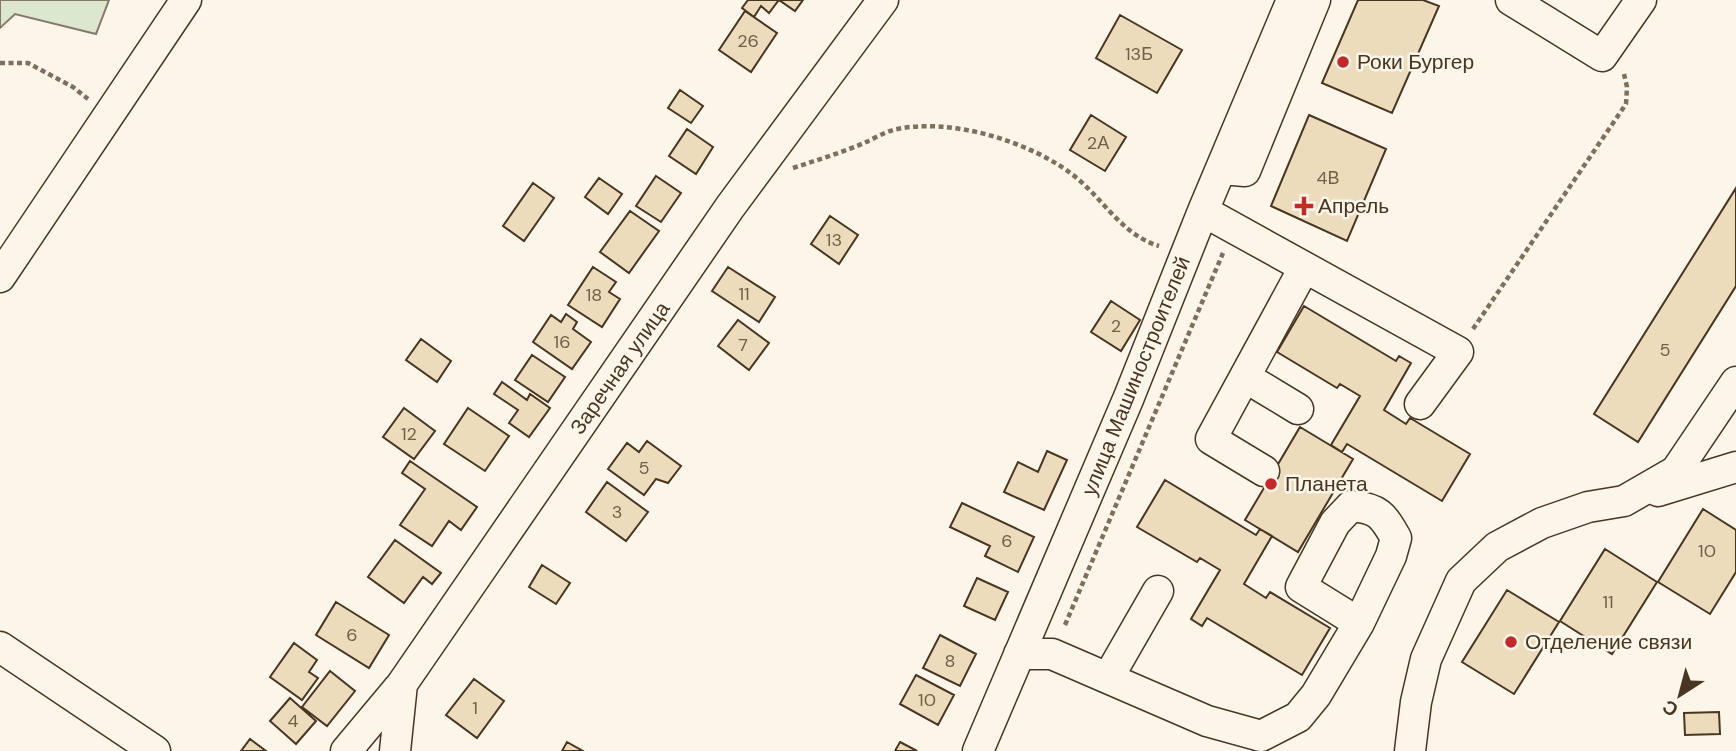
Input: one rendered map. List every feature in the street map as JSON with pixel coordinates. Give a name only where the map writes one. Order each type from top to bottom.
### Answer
[{"type":"street","points":[[0,277],[186,0]]},
{"type":"street","name":"Заречная улица","points":[[395,751],[401,684],[730,207],[883,0]]},
{"type":"street","name":"улица Машиностроителей","points":[[978,751],[1129,397],[1203,211],[1292,0]]},
{"type":"street","points":[[1221,169],[1245,171],[1315,0]]},
{"type":"street","points":[[1511,0],[1602,56],[1641,0]]},
{"type":"street","points":[[1203,211],[1458,352],[1420,404]]},
{"type":"street","points":[[1264,471],[1211,439],[1304,268]]},
{"type":"street","points":[[1245,377],[1298,409]]},
{"type":"street","points":[[1624,501],[1676,471],[1736,382]]},
{"type":"street","points":[[1410,751],[1416,702],[1426,659],[1461,581],[1497,547],[1542,523],[1588,507],[1624,501],[1736,467]]},
{"type":"street","points":[[1108,678],[1158,591]]},
{"type":"street","points":[[1019,654],[1052,654],[1207,721],[1261,736],[1298,717],[1316,695],[1359,624]]},
{"type":"street","points":[[0,648],[155,751]]},
{"type":"street","points":[[346,751],[401,684]]},
{"type":"path","points":[[1458,352],[1626,104],[1624,73],[1602,56]]},
{"type":"path","points":[[0,63],[28,63],[73,87],[108,115]]},
{"type":"path","points":[[787,169],[838,153],[891,131],[919,126],[945,126],[1017,145],[1048,160],[1092,191],[1118,223],[1136,235],[1164,247]]},
{"type":"path","points":[[1094,561],[1234,228]]},
{"type":"green space","points":[[0,0],[109,0],[96,34],[15,14],[0,28]]},
{"type":"building","points":[[748,0],[778,1],[769,13],[761,6],[754,17],[742,8]]},
{"type":"building","points":[[779,0],[803,0],[795,11]]},
{"type":"building","points":[[1358,0],[1423,0],[1439,6],[1392,113],[1322,83]]},
{"type":"building","points":[[745,11],[777,33],[751,72],[719,50]]},
{"type":"building","points":[[1120,15],[1182,50],[1157,93],[1096,58]]},
{"type":"building","points":[[680,90],[703,106],[691,123],[668,108]]},
{"type":"building","points":[[1091,115],[1126,137],[1105,171],[1070,150]]},
{"type":"building","points":[[1309,115],[1386,149],[1347,241],[1271,206]]},
{"type":"building","points":[[687,129],[713,147],[696,174],[669,156]]},
{"type":"building","points":[[656,176],[681,193],[661,222],[636,206]]},
{"type":"building","points":[[599,178],[622,194],[608,214],[585,197]]},
{"type":"building","points":[[533,183],[554,198],[524,241],[503,226]]},
{"type":"building","points":[[1736,188],[1736,286],[1638,442],[1594,414]]},
{"type":"building","points":[[630,211],[659,231],[629,273],[600,252]]},
{"type":"building","points":[[830,216],[858,235],[839,264],[811,244]]},
{"type":"building","points":[[593,267],[616,282],[609,292],[620,299],[602,327],[568,305]]},
{"type":"building","points":[[728,267],[775,297],[759,322],[712,291]]},
{"type":"building","points":[[1111,301],[1140,320],[1121,351],[1091,332]]},
{"type":"building","points":[[1304,306],[1396,361],[1399,356],[1411,363],[1384,410],[1406,424],[1410,418],[1470,454],[1442,501],[1347,444],[1342,452],[1331,445],[1360,396],[1340,384],[1337,388],[1277,352]]},
{"type":"building","points":[[566,314],[577,322],[573,329],[591,342],[572,369],[533,342],[551,315],[561,322]]},
{"type":"building","points":[[738,320],[769,343],[749,370],[718,346]]},
{"type":"building","points":[[421,339],[451,361],[437,382],[406,360]]},
{"type":"building","points":[[532,355],[565,377],[548,402],[515,380]]},
{"type":"building","points":[[502,382],[527,400],[530,394],[550,408],[529,437],[509,423],[518,410],[494,394]]},
{"type":"building","points":[[404,408],[435,431],[414,459],[383,437]]},
{"type":"building","points":[[468,408],[509,436],[485,471],[444,444]]},
{"type":"building","points":[[1300,427],[1353,459],[1298,552],[1245,520]]},
{"type":"building","points":[[647,441],[681,466],[668,483],[656,479],[644,495],[608,469],[627,443],[639,452]]},
{"type":"building","points":[[1047,451],[1067,460],[1044,510],[1004,492],[1018,462],[1038,472]]},
{"type":"building","points":[[410,461],[477,507],[461,530],[449,521],[432,546],[400,525],[425,489],[402,473]]},
{"type":"building","points":[[1165,480],[1256,535],[1260,529],[1272,536],[1244,584],[1266,598],[1270,592],[1330,628],[1302,675],[1207,618],[1202,626],[1191,619],[1220,570],[1200,558],[1197,562],[1137,527]]},
{"type":"building","points":[[607,482],[648,512],[626,541],[586,512]]},
{"type":"building","points":[[962,503],[1034,537],[1018,572],[985,556],[990,546],[950,527]]},
{"type":"building","name":"Отделение связи","points":[[1703,509],[1736,530],[1736,572],[1710,614],[1658,582]]},
{"type":"building","points":[[395,540],[441,573],[432,584],[423,577],[404,603],[368,577]]},
{"type":"building","name":"Отделение связи","points":[[1605,549],[1657,582],[1612,654],[1560,621]]},
{"type":"building","points":[[542,565],[570,583],[556,604],[529,587]]},
{"type":"building","points":[[977,578],[1008,592],[995,620],[964,606]]},
{"type":"building","name":"Отделение связи","points":[[1507,590],[1559,622],[1514,694],[1462,662]]},
{"type":"building","points":[[336,602],[389,635],[369,668],[316,635]]},
{"type":"building","points":[[940,635],[976,654],[960,686],[923,668]]},
{"type":"building","points":[[294,643],[317,660],[309,672],[318,678],[302,700],[270,677]]},
{"type":"building","points":[[330,671],[355,691],[327,726],[302,707]]},
{"type":"building","points":[[916,675],[954,695],[938,725],[900,704]]},
{"type":"building","points":[[474,679],[504,701],[477,738],[446,715]]},
{"type":"building","points":[[290,698],[316,721],[296,744],[270,721]]},
{"type":"building","points":[[1719,712],[1720,734],[1685,735],[1684,713]]},
{"type":"building","points":[[250,739],[266,751],[241,751]]},
{"type":"building","points":[[567,742],[583,751],[562,751]]},
{"type":"building","points":[[900,742],[917,751],[895,751]]},
{"type":"place","name":"Роки Бургер","points":[[1343,62]]},
{"type":"place","name":"Апрель","points":[[1304,206]]},
{"type":"place","name":"Планета","points":[[1271,484]]},
{"type":"place","name":"Отделение связи","points":[[1511,642]]}]
